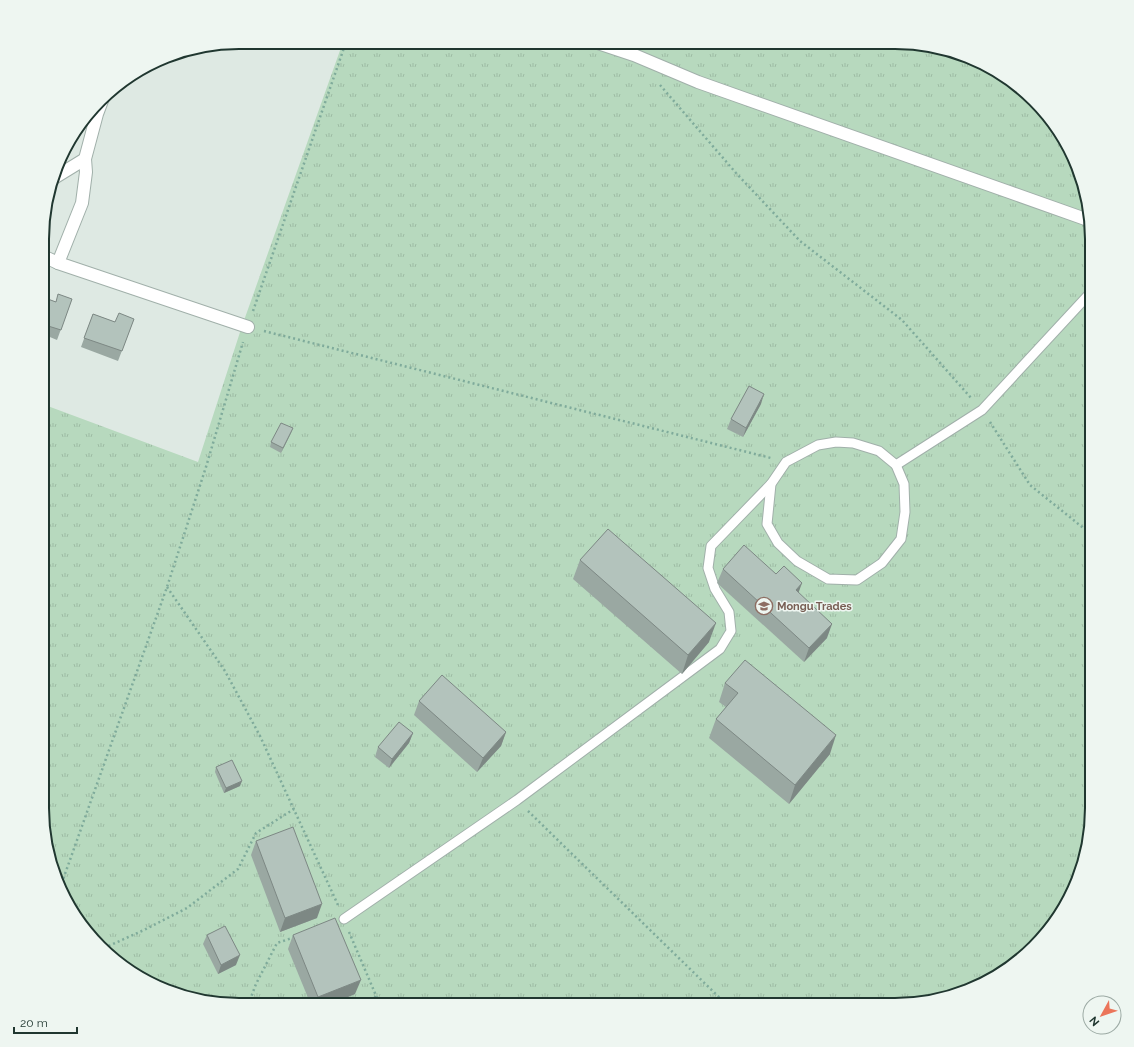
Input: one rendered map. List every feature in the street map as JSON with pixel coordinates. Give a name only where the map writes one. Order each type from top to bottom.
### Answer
[{"type":"street","points":[[616,49],[698,82],[1084,219]]},
{"type":"street","points":[[58,263],[82,203],[86,172],[85,159],[98,112]]},
{"type":"street","points":[[60,174],[85,159]]},
{"type":"street","points":[[49,259],[248,327]]},
{"type":"lane","points":[[896,465],[982,410],[1085,299]]},
{"type":"lane","points":[[344,919],[517,800],[720,649],[731,631],[729,612],[715,589],[708,568],[711,546],[771,484],[786,462],[818,445],[836,442],[853,443],[879,451],[896,465],[904,484],[905,512],[901,538],[882,563],[857,580],[828,579],[797,561],[778,542],[768,524],[771,484]]},
{"type":"path","points":[[63,880],[167,587],[206,467],[248,327],[344,49]]},
{"type":"path","points":[[659,84],[736,173],[800,241],[902,320],[982,410],[1030,485],[1085,529]]},
{"type":"path","points":[[248,327],[786,462]]},
{"type":"path","points":[[167,587],[225,671],[260,736],[344,919],[378,998]]},
{"type":"path","points":[[517,800],[720,998]]},
{"type":"path","points":[[109,946],[187,908],[238,869],[256,833],[294,809]]},
{"type":"path","points":[[251,998],[256,984],[277,943],[299,935]]},
{"type":"path","points":[[374,988],[376,998]]},
{"type":"green space","points":[[341,49],[908,49],[944,55],[968,63],[990,74],[1011,88],[1046,123],[1060,144],[1071,166],[1079,190],[1085,226],[1085,821],[1079,857],[1071,881],[1060,903],[1046,924],[1011,959],[990,973],[968,984],[944,992],[908,998],[226,998],[190,992],[166,984],[144,973],[123,959],[88,924],[74,903],[63,881],[55,857],[49,821],[49,406],[198,462],[242,326]]},
{"type":"building","points":[[58,294],[72,299],[61,330],[49,326],[49,299],[56,302]]},
{"type":"building","points":[[119,313],[134,319],[122,351],[84,338],[93,314],[115,322]]},
{"type":"building","points":[[749,386],[764,394],[746,428],[731,419]]},
{"type":"building","points":[[281,423],[293,428],[283,448],[271,442]]},
{"type":"building","points":[[608,529],[716,623],[688,655],[580,560]]},
{"type":"building","points":[[744,545],[776,574],[784,566],[802,583],[796,590],[832,624],[809,648],[723,569]]},
{"type":"building","points":[[745,660],[836,735],[795,785],[716,719],[738,693],[725,683]]},
{"type":"building","points":[[442,675],[506,732],[483,758],[419,701]]},
{"type":"building","points":[[399,722],[413,733],[392,759],[378,747]]},
{"type":"building","points":[[232,760],[242,781],[226,788],[216,767]]},
{"type":"building","points":[[293,827],[322,904],[285,918],[256,841]]},
{"type":"building","points":[[335,918],[361,980],[318,997],[293,935]]},
{"type":"building","points":[[225,926],[240,955],[221,965],[207,935]]},
{"type":"place","name":"Mongu Trades","points":[[764,606]]}]
